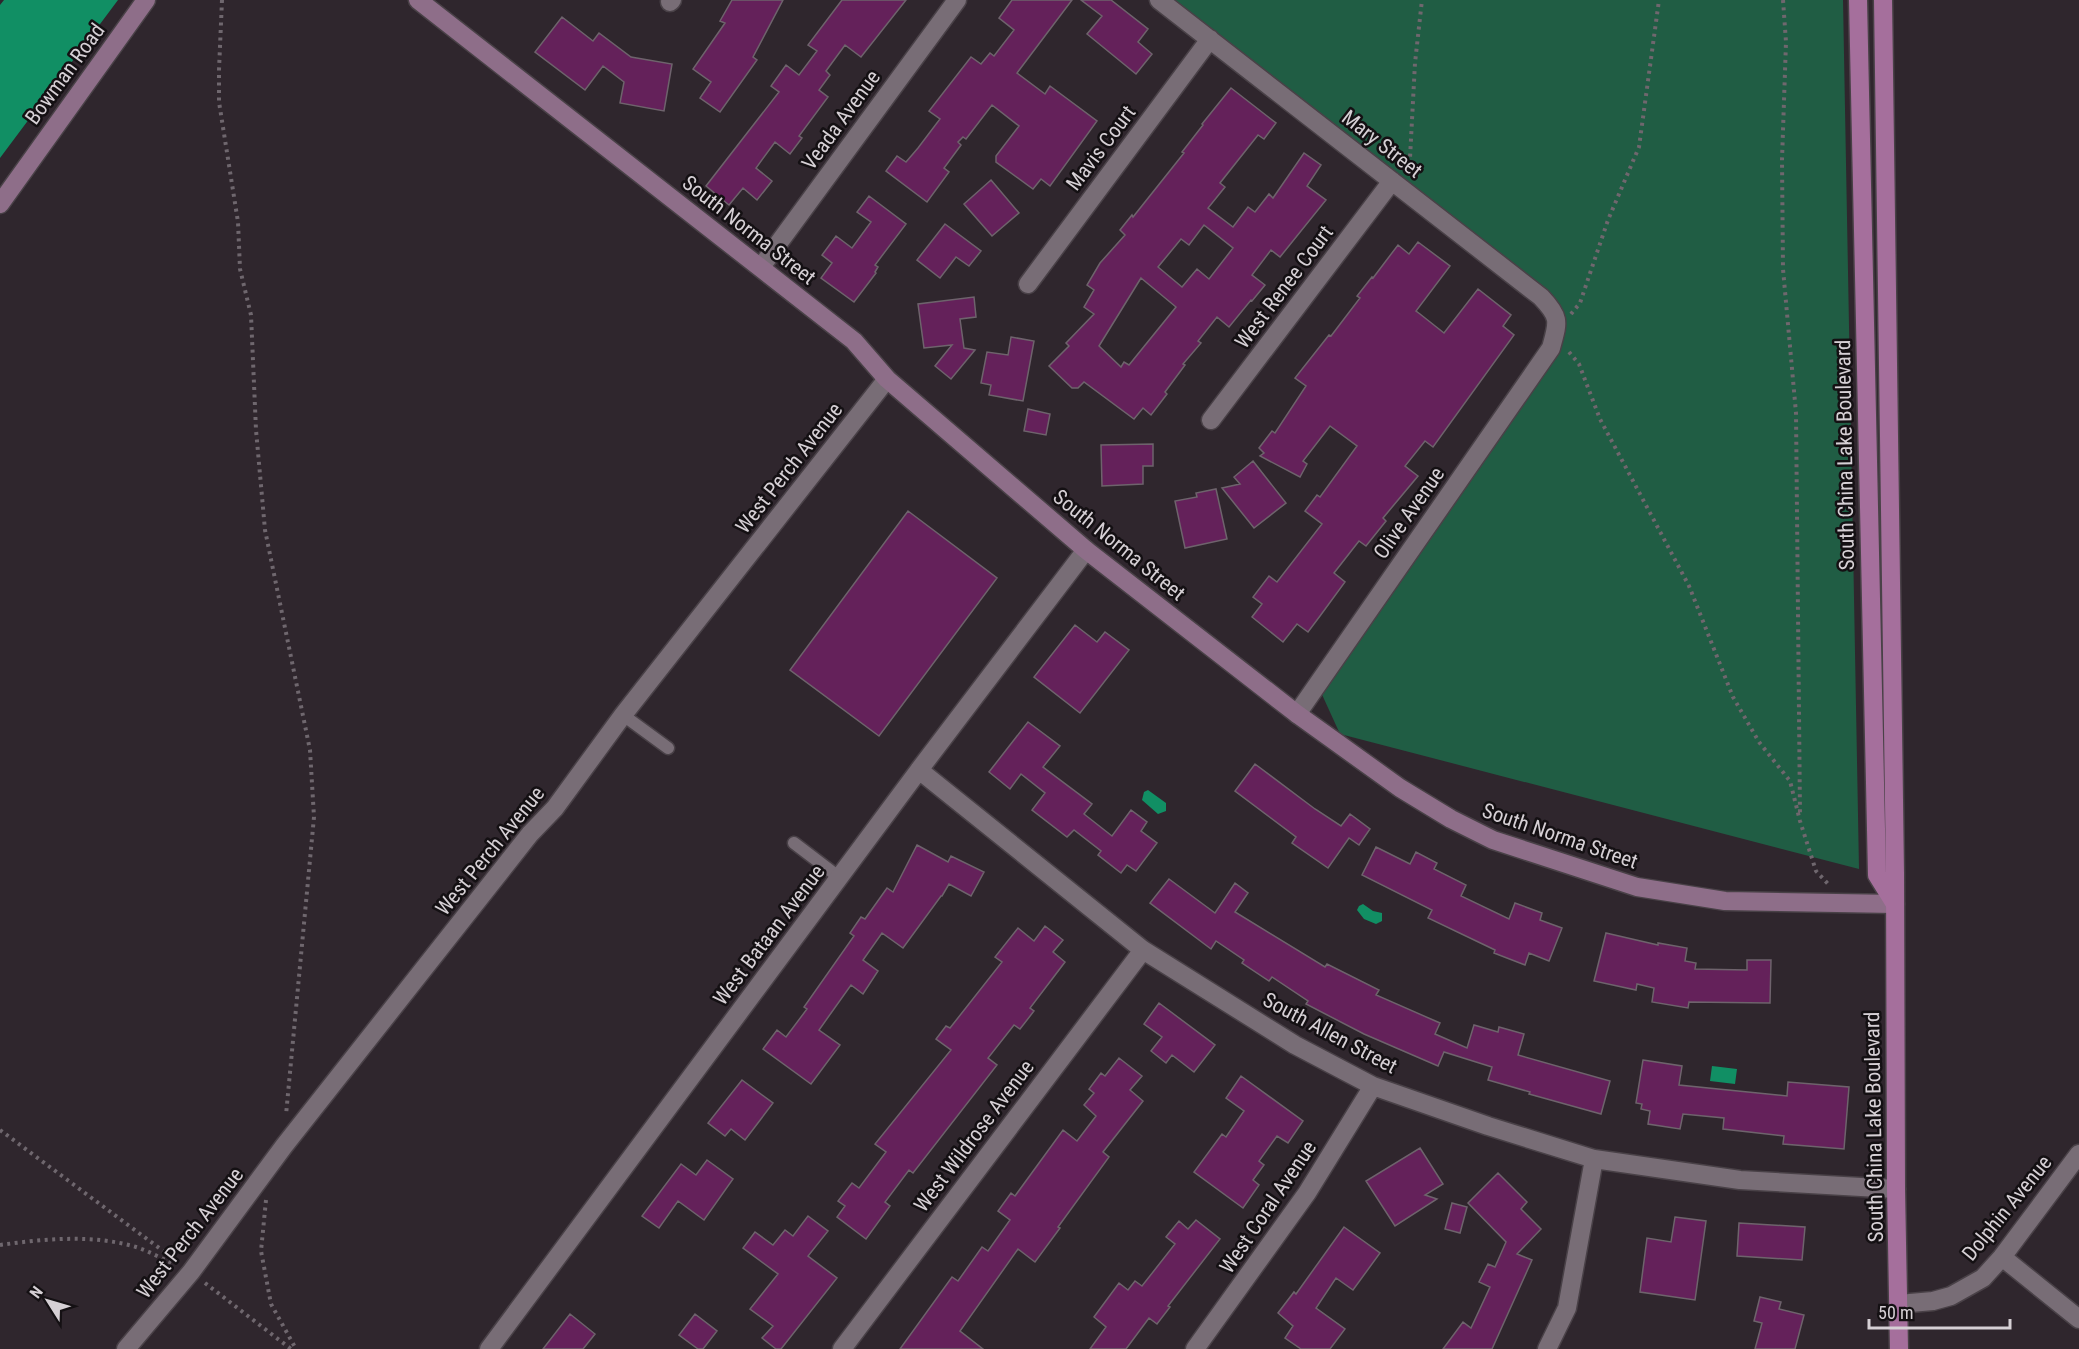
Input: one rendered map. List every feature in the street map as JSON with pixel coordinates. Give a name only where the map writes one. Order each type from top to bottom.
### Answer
[{"type":"main road","name":"South China Lake Boulevard","points":[[1858,0],[1877,875],[1895,904]]},
{"type":"main road","name":"South China Lake Boulevard","points":[[1883,0],[1899,1349]]},
{"type":"street","name":"Bowman Road","points":[[0,204],[146,0]]},
{"type":"street","name":"South Norma Street","points":[[418,0],[854,341],[887,379],[1086,550],[1297,714],[1400,788],[1451,819],[1493,840],[1637,887],[1725,901],[1895,904]]},
{"type":"street","name":"Veada Avenue","points":[[761,267],[957,0]]},
{"type":"street","name":"Mary Street","points":[[1159,0],[1542,297],[1552,308],[1558,324],[1554,336]]},
{"type":"street","name":"Mavis Court","points":[[1029,284],[1210,39]]},
{"type":"street","name":"West Renee Court","points":[[1211,420],[1392,181]]},
{"type":"street","name":"Olive Avenue","points":[[1297,714],[1551,348],[1554,336]]},
{"type":"street","name":"West Perch Avenue","points":[[126,1349],[191,1272],[291,1137],[530,834],[555,808],[624,715],[887,379]]},
{"type":"street","name":"West Bataan Avenue","points":[[489,1349],[919,770],[1086,550]]},
{"type":"street","name":"South Allen Street","points":[[919,770],[1143,950],[1295,1045],[1373,1086],[1488,1126],[1594,1159],[1740,1180],[1896,1189]]},
{"type":"street","name":"West Wildrose Avenue","points":[[842,1349],[1143,950]]},
{"type":"street","name":"West Coral Avenue","points":[[1195,1349],[1307,1193],[1373,1086]]},
{"type":"street","name":"Dolphin Avenue","points":[[1899,1304],[1933,1301],[1951,1296],[1983,1278],[2002,1257],[2079,1154]]},
{"type":"street","points":[[1547,1349],[1555,1337],[1567,1308],[1594,1159]]},
{"type":"street","points":[[2002,1257],[2079,1319]]},
{"type":"lane","points":[[624,715],[668,748]]},
{"type":"lane","points":[[794,843],[840,878]]},
{"type":"path","points":[[222,0],[219,102],[238,222],[240,269],[251,315],[256,430],[265,530],[310,750],[314,817],[285,1124]]},
{"type":"path","points":[[1392,181],[1410,158],[1415,63],[1422,0]]},
{"type":"path","points":[[1659,0],[1639,147],[1608,220],[1580,303],[1554,336],[1579,364],[1600,419],[1689,586],[1733,697],[1759,742],[1790,781],[1816,871],[1846,903]]},
{"type":"path","points":[[1783,0],[1786,42],[1782,160],[1783,269],[1796,413],[1800,821]]},
{"type":"path","points":[[0,1130],[291,1349]]},
{"type":"path","points":[[267,1193],[261,1251],[271,1304],[296,1349]]},
{"type":"path","points":[[0,1245],[84,1238],[136,1247],[191,1272]]},
{"type":"shaded area","points":[[4,0],[118,0],[0,158],[0,5]]},
{"type":"shaded area","points":[[1169,0],[1843,0],[1859,869],[1340,734],[1319,688],[1556,333],[1559,307]]},
{"type":"shaded area","points":[[1148,790],[1166,803],[1166,811],[1158,814],[1142,800],[1144,792]]},
{"type":"shaded area","points":[[1363,904],[1373,911],[1382,913],[1382,921],[1376,924],[1364,919],[1357,910]]},
{"type":"shaded area","points":[[1712,1066],[1737,1069],[1735,1084],[1710,1081]]},
{"type":"building","points":[[732,0],[783,0],[753,57],[757,60],[720,112],[700,98],[711,82],[693,69],[725,23],[720,21]]},
{"type":"building","points":[[842,0],[906,0],[861,57],[845,45],[826,71],[830,75],[819,90],[828,97],[799,136],[802,138],[790,154],[775,142],[756,168],[772,181],[757,200],[743,188],[729,205],[706,186],[779,92],[771,86],[786,65],[799,75],[817,51],[808,45]]},
{"type":"building","points":[[1012,0],[1072,0],[1017,73],[1045,94],[1050,86],[1097,121],[1050,186],[1041,179],[1033,189],[996,162],[996,156],[1019,126],[992,105],[966,139],[963,137],[958,142],[961,145],[944,168],[949,172],[927,202],[886,171],[897,156],[906,162],[940,119],[929,111],[971,57],[981,64],[990,53],[994,56],[1014,30],[999,18]]},
{"type":"building","points":[[1081,0],[1111,0],[1148,29],[1138,42],[1152,54],[1136,74],[1087,34],[1102,16]]},
{"type":"building","points":[[562,17],[593,41],[599,33],[631,57],[672,64],[664,111],[620,103],[624,82],[603,66],[585,90],[535,52]]},
{"type":"building","points":[[1231,88],[1276,123],[1264,139],[1258,135],[1220,183],[1225,187],[1208,208],[1233,227],[1248,207],[1255,212],[1269,194],[1273,198],[1304,153],[1321,165],[1307,186],[1326,200],[1280,257],[1271,250],[1252,275],[1265,285],[1252,301],[1229,327],[1217,317],[1198,341],[1201,343],[1183,364],[1185,365],[1165,392],[1167,394],[1151,415],[1143,408],[1134,419],[1084,382],[1078,388],[1072,388],[1049,366],[1069,346],[1066,343],[1094,314],[1084,307],[1094,290],[1087,285],[1100,263],[1125,235],[1120,230],[1184,153],[1182,152]],"holes":[[[1204,225],[1233,248],[1209,279],[1197,269],[1182,287],[1158,267],[1181,239],[1189,245]],[[1141,278],[1176,307],[1129,365],[1124,362],[1121,367],[1099,346]]]},
{"type":"building","points":[[991,180],[1019,213],[992,236],[964,204]]},
{"type":"building","points":[[869,196],[906,224],[875,265],[878,267],[876,273],[854,302],[821,278],[832,263],[822,255],[836,236],[852,248],[871,222],[857,212]]},
{"type":"building","points":[[945,224],[981,251],[969,266],[956,257],[940,278],[917,260]]},
{"type":"building","points":[[1418,242],[1450,266],[1416,311],[1444,333],[1478,289],[1511,315],[1503,326],[1514,335],[1433,447],[1425,441],[1405,466],[1418,476],[1383,518],[1386,521],[1366,546],[1359,541],[1334,573],[1345,582],[1308,632],[1297,624],[1283,642],[1252,617],[1262,604],[1253,597],[1269,576],[1277,582],[1322,524],[1305,511],[1317,495],[1320,497],[1357,446],[1330,426],[1303,461],[1307,464],[1300,477],[1260,456],[1264,453],[1259,448],[1272,431],[1275,433],[1306,386],[1295,378],[1360,298],[1357,296],[1398,245],[1409,254]]},
{"type":"building","points":[[974,297],[976,317],[960,319],[964,348],[975,350],[951,379],[935,366],[952,345],[924,348],[918,304]]},
{"type":"building","points":[[1011,337],[1034,341],[1023,401],[989,395],[991,385],[981,383],[987,352],[1008,355]]},
{"type":"building","points":[[1028,409],[1050,414],[1046,435],[1024,431]]},
{"type":"building","points":[[1153,444],[1153,466],[1143,466],[1143,484],[1102,486],[1101,445]]},
{"type":"building","points":[[1253,461],[1286,503],[1254,528],[1222,488],[1240,484],[1234,477]]},
{"type":"building","points":[[1216,489],[1227,539],[1185,548],[1175,501],[1197,497],[1196,493]]},
{"type":"building","points":[[908,511],[997,578],[879,736],[790,670]]},
{"type":"building","points":[[1075,625],[1097,642],[1105,632],[1129,650],[1080,713],[1034,677]]},
{"type":"building","points":[[1028,722],[1060,746],[1043,767],[1092,804],[1084,814],[1112,836],[1131,810],[1147,822],[1141,831],[1157,843],[1136,871],[1127,865],[1121,873],[1098,855],[1101,851],[1074,830],[1067,837],[1032,810],[1045,793],[1021,774],[1010,789],[989,772]]},
{"type":"building","points":[[1255,764],[1341,826],[1350,814],[1370,829],[1359,845],[1349,838],[1328,868],[1292,843],[1296,837],[1235,791]]},
{"type":"building","points":[[917,845],[948,862],[951,856],[984,872],[971,896],[949,884],[903,948],[882,933],[863,960],[878,971],[863,994],[851,985],[819,1030],[840,1045],[811,1084],[763,1049],[777,1030],[786,1037],[807,1009],[804,1007],[854,936],[850,933],[861,917],[865,919],[887,888],[893,892]]},
{"type":"building","points":[[1376,847],[1410,864],[1416,852],[1437,863],[1434,869],[1466,885],[1461,896],[1509,919],[1515,903],[1542,913],[1540,920],[1562,928],[1549,961],[1529,953],[1525,965],[1494,953],[1495,950],[1428,918],[1432,910],[1362,875]]},
{"type":"building","points":[[1169,879],[1215,913],[1235,883],[1248,893],[1235,912],[1325,967],[1327,964],[1379,990],[1376,995],[1440,1023],[1435,1034],[1467,1048],[1474,1025],[1498,1032],[1499,1027],[1524,1034],[1518,1055],[1610,1081],[1601,1114],[1488,1080],[1492,1067],[1444,1052],[1438,1066],[1364,1034],[1306,1004],[1308,1001],[1272,977],[1269,981],[1242,963],[1244,960],[1216,941],[1211,949],[1150,903]]},
{"type":"building","points":[[1045,926],[1063,940],[1053,952],[1065,962],[1030,1008],[1034,1011],[1020,1029],[1014,1025],[988,1058],[997,1065],[913,1173],[909,1170],[885,1202],[890,1206],[866,1239],[837,1217],[845,1206],[838,1201],[852,1183],[859,1188],[886,1152],[875,1144],[951,1050],[936,1039],[946,1026],[950,1028],[1002,962],[995,957],[1018,928],[1034,941]]},
{"type":"building","points":[[1606,933],[1658,945],[1658,943],[1687,948],[1685,961],[1696,963],[1695,969],[1747,970],[1747,960],[1771,960],[1770,1003],[1689,1002],[1688,1008],[1652,1002],[1654,988],[1637,984],[1636,990],[1594,981]]},
{"type":"building","points":[[1159,1003],[1215,1045],[1194,1072],[1172,1055],[1166,1063],[1151,1051],[1162,1037],[1144,1024]]},
{"type":"building","points":[[1119,1058],[1142,1076],[1130,1090],[1143,1101],[1103,1152],[1109,1157],[1035,1262],[1018,1249],[960,1331],[983,1349],[900,1349],[952,1277],[958,1281],[982,1247],[988,1251],[1010,1220],[998,1211],[1011,1193],[1015,1196],[1063,1130],[1077,1141],[1096,1116],[1084,1105],[1094,1093],[1089,1089],[1101,1073],[1105,1076]]},
{"type":"building","points":[[1643,1060],[1682,1066],[1679,1085],[1787,1096],[1788,1082],[1849,1087],[1844,1149],[1783,1144],[1784,1136],[1723,1129],[1724,1118],[1683,1114],[1680,1129],[1648,1124],[1650,1111],[1641,1109],[1642,1104],[1636,1103]]},
{"type":"building","points":[[1241,1076],[1303,1121],[1288,1143],[1277,1136],[1259,1161],[1264,1165],[1253,1180],[1259,1185],[1243,1208],[1194,1172],[1222,1134],[1226,1137],[1244,1111],[1226,1098]]},
{"type":"building","points":[[742,1080],[773,1103],[745,1140],[731,1129],[725,1136],[708,1123]]},
{"type":"building","points":[[1420,1148],[1443,1184],[1425,1195],[1437,1199],[1395,1226],[1366,1181]]},
{"type":"building","points":[[707,1160],[733,1179],[704,1220],[678,1201],[659,1228],[642,1216],[681,1164],[696,1175]]},
{"type":"building","points":[[1498,1173],[1527,1202],[1521,1209],[1541,1229],[1517,1254],[1532,1260],[1492,1349],[1443,1349],[1463,1322],[1471,1328],[1490,1287],[1479,1282],[1488,1264],[1495,1267],[1506,1242],[1468,1203]]},
{"type":"building","points":[[1452,1203],[1467,1207],[1460,1233],[1445,1229]]},
{"type":"building","points":[[808,1216],[828,1231],[808,1256],[837,1278],[781,1349],[776,1349],[762,1338],[773,1326],[750,1309],[778,1274],[743,1248],[755,1232],[773,1245],[785,1230],[793,1236]]},
{"type":"building","points":[[1675,1217],[1706,1221],[1695,1300],[1640,1292],[1647,1238],[1671,1242]]},
{"type":"building","points":[[1196,1220],[1220,1239],[1168,1306],[1170,1307],[1157,1324],[1149,1318],[1126,1349],[1090,1349],[1106,1327],[1094,1317],[1119,1283],[1128,1290],[1135,1281],[1142,1286],[1175,1244],[1166,1237],[1179,1221],[1188,1229]]},
{"type":"building","points":[[1739,1223],[1805,1227],[1802,1260],[1737,1256]]},
{"type":"building","points":[[1344,1227],[1380,1253],[1353,1290],[1336,1278],[1316,1308],[1345,1329],[1330,1349],[1301,1349],[1285,1338],[1293,1326],[1278,1313],[1294,1292],[1296,1294]]},
{"type":"building","points":[[1760,1297],[1781,1302],[1779,1309],[1804,1315],[1795,1349],[1755,1349],[1762,1323],[1754,1321]]},
{"type":"building","points":[[570,1314],[595,1334],[583,1349],[543,1349]]},
{"type":"building","points":[[695,1314],[717,1331],[703,1349],[698,1349],[679,1335]]}]
